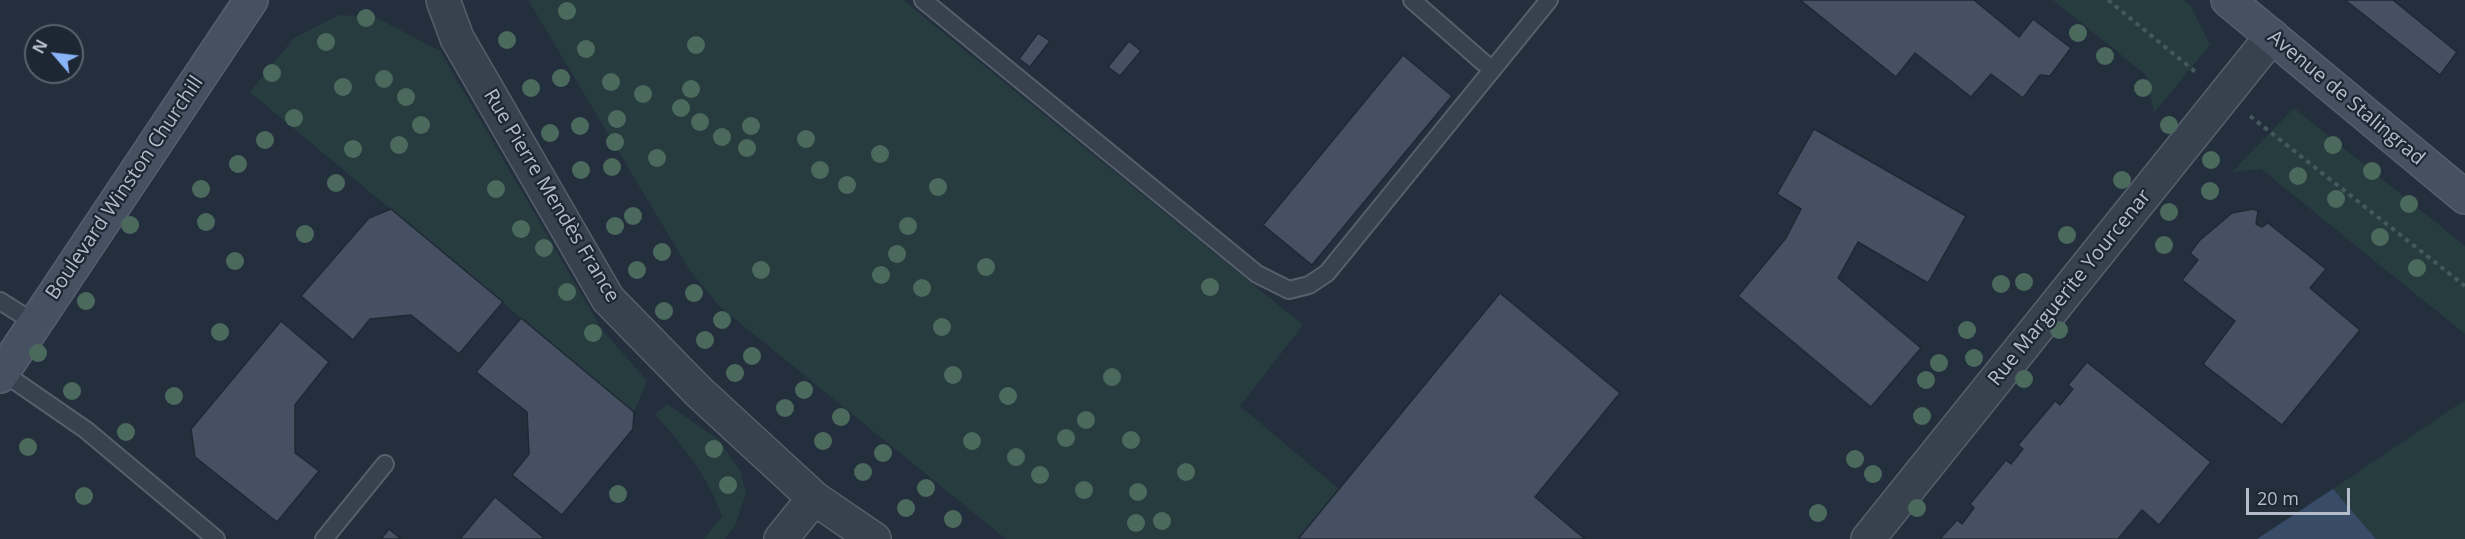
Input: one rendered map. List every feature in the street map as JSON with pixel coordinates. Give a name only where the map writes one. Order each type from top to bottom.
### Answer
[{"type":"street","name":"Boulevard Winston Churchill","points":[[1,374],[251,0]]},
{"type":"street","name":"Rue Pierre Mendès France","points":[[443,0],[457,38],[608,299],[699,392],[814,498],[874,539]]},
{"type":"street","name":"Avenue de Stalingrad","points":[[2228,0],[2465,197]]},
{"type":"street","name":"Rue Marguerite Yourcenar","points":[[1868,539],[2272,36]]},
{"type":"street","points":[[781,539],[814,498]]},
{"type":"lane","points":[[922,0],[1257,274],[1289,290],[1309,285],[1327,273],[1549,0]]},
{"type":"lane","points":[[1412,0],[1492,70]]},
{"type":"lane","points":[[0,301],[35,323]]},
{"type":"lane","points":[[1,374],[86,430],[216,539]]},
{"type":"lane","points":[[324,539],[385,464]]},
{"type":"path","points":[[2108,0],[2465,286]]},
{"type":"green space","points":[[528,0],[903,0],[1303,325],[1240,406],[1339,489],[1298,539],[1006,539],[719,306],[689,269]]},
{"type":"green space","points":[[2053,0],[2183,0],[2191,6],[2210,45],[2154,113],[2146,75]]},
{"type":"green space","points":[[339,15],[375,17],[440,51],[601,328],[647,381],[634,412],[250,92],[294,38]]},
{"type":"green space","points":[[2294,108],[2465,246],[2465,334],[2261,169],[2232,172]]},
{"type":"green space","points":[[2465,400],[2465,539],[2376,539],[2333,489]]},
{"type":"green space","points":[[667,404],[719,440],[741,472],[746,494],[735,526],[725,539],[704,539],[722,516],[702,474],[655,414]]},
{"type":"water","points":[[2333,489],[2376,539],[2257,539]]},
{"type":"building","points":[[1800,0],[1974,0],[2019,37],[2033,19],[2071,48],[2050,76],[2040,75],[2023,98],[1991,74],[1971,97],[1915,53],[1896,77]]},
{"type":"building","points":[[2345,0],[2393,0],[2457,52],[2440,75]]},
{"type":"building","points":[[1038,33],[1050,41],[1030,67],[1019,59]]},
{"type":"building","points":[[1129,41],[1141,51],[1120,76],[1108,67]]},
{"type":"building","points":[[1403,55],[1452,96],[1312,265],[1263,225]]},
{"type":"building","points":[[1814,129],[1966,216],[1928,283],[1858,242],[1838,278],[1921,348],[1871,407],[1738,296],[1786,238],[1801,209],[1777,194]]},
{"type":"building","points":[[391,209],[503,302],[459,354],[411,315],[370,319],[353,340],[301,296],[369,218]]},
{"type":"building","points":[[2253,209],[2258,211],[2256,224],[2262,227],[2268,223],[2326,269],[2310,288],[2360,330],[2282,425],[2203,364],[2235,321],[2182,280],[2198,260],[2190,253],[2200,240],[2232,213]]},
{"type":"building","points":[[1500,293],[1620,393],[1535,497],[1585,539],[1298,539]]},
{"type":"building","points":[[521,318],[634,412],[633,429],[562,515],[512,475],[529,454],[527,412],[476,372]]},
{"type":"building","points":[[281,321],[329,362],[295,405],[295,453],[319,471],[277,522],[195,457],[191,429]]},
{"type":"building","points":[[2087,362],[2211,462],[2159,525],[2142,510],[2118,539],[1940,539],[1957,520],[1962,524],[1974,508],[1970,504],[2006,460],[2011,464],[2023,449],[2018,445],[2055,401],[2060,405],[2073,389],[2068,385]]},
{"type":"building","points":[[495,497],[543,537],[542,539],[460,539]]},
{"type":"building","points":[[389,529],[401,539],[381,539]]}]
